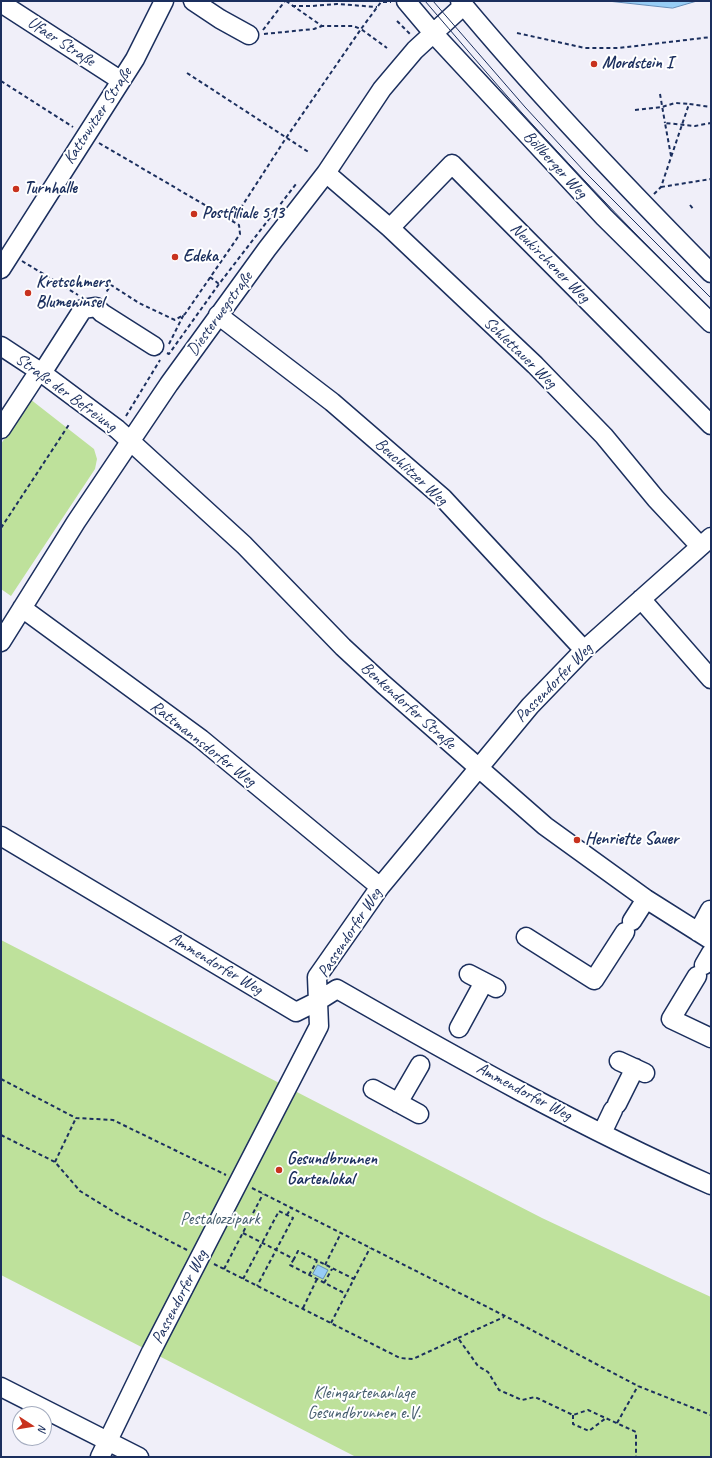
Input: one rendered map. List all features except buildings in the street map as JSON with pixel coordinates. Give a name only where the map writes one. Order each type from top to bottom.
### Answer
[{"type":"street","name":"Kattowitzer Straße","points":[[6,262],[85,135],[135,59],[164,1]]},
{"type":"street","points":[[193,1],[220,20],[249,35]]},
{"type":"street","name":"Böllberger Weg","points":[[406,1],[427,39],[711,323]]},
{"type":"street","name":"Ufaer Straße","points":[[1,3],[120,80]]},
{"type":"street","points":[[462,3],[560,116],[625,186],[711,273]]},
{"type":"street","name":"Diesterwegstraße","points":[[1,642],[76,522],[130,441],[218,316],[267,249],[326,173],[382,89],[396,71],[462,3]]},
{"type":"street","name":"Neukirchener Weg","points":[[390,228],[452,164],[711,425]]},
{"type":"street","name":"Schlettauer Weg","points":[[326,173],[390,228],[535,365],[604,436],[656,499],[706,541]]},
{"type":"street","points":[[1,429],[83,309],[96,307],[102,313],[162,351]]},
{"type":"street","name":"Beuchlitzer Weg","points":[[218,316],[332,402],[443,498],[584,650]]},
{"type":"street","name":"Straße der Befreiung","points":[[1,346],[41,372],[118,429],[130,441]]},
{"type":"street","name":"Benkendorfer Straße","points":[[130,441],[244,545],[343,647],[477,768],[544,826],[646,900],[704,936]]},
{"type":"street","name":"Passendorfer Weg","points":[[103,1449],[319,1026],[317,977],[380,887],[477,768],[530,706],[584,650],[706,541]]},
{"type":"street","points":[[641,599],[711,679]]},
{"type":"street","name":"Rattmannsdorfer Weg","points":[[22,608],[201,739],[380,887]]},
{"type":"street","name":"Ammendorfer Weg","points":[[1,836],[296,1012],[337,989],[431,1054],[526,1094],[602,1133],[711,1185]]},
{"type":"street","points":[[526,937],[594,980],[646,900]]},
{"type":"street","points":[[704,936],[710,910]]},
{"type":"street","points":[[704,965],[671,1019],[711,1038]]},
{"type":"street","points":[[398,1103],[431,1054],[457,1031],[483,981]]},
{"type":"street","points":[[602,1133],[633,1067]]},
{"type":"street","points":[[374,1089],[419,1114]]},
{"type":"street","points":[[1,1387],[103,1449],[139,1457]]},
{"type":"path","points":[[322,26],[285,1],[260,34],[314,29],[322,26],[353,26],[361,29],[387,48]]},
{"type":"path","points":[[233,220],[286,138],[376,7],[381,1],[394,1]]},
{"type":"path","points":[[292,6],[337,4],[376,7]]},
{"type":"path","points":[[397,21],[427,39]]},
{"type":"path","points":[[517,33],[585,48],[619,48],[711,37]]},
{"type":"path","points":[[187,73],[310,153]]},
{"type":"path","points":[[1,81],[85,135],[233,220],[239,225],[240,234],[185,314],[162,351],[118,429]]},
{"type":"path","points":[[660,94],[671,157]]},
{"type":"path","points":[[635,110],[662,107],[675,103],[711,107]]},
{"type":"path","points":[[651,198],[661,187],[689,104]]},
{"type":"path","points":[[665,122],[682,126],[711,124]]},
{"type":"path","points":[[661,187],[711,179]]},
{"type":"path","points":[[162,351],[166,351],[169,354],[219,284],[296,184]]},
{"type":"path","points":[[690,204],[694,210]]},
{"type":"path","points":[[6,262],[96,307],[111,285],[139,303],[175,320],[185,314]]},
{"type":"path","points":[[210,277],[219,284]]},
{"type":"path","points":[[1,528],[70,423]]},
{"type":"path","points":[[1,1079],[76,1118],[113,1120],[239,1181],[505,1316],[638,1386],[711,1415]]},
{"type":"path","points":[[54,1162],[76,1118]]},
{"type":"path","points":[[1,1135],[54,1162],[80,1191],[119,1215],[400,1358],[413,1359],[505,1316]]},
{"type":"path","points":[[224,1269],[263,1194]]},
{"type":"path","points":[[287,1215],[291,1208]]},
{"type":"path","points":[[243,1279],[279,1211],[293,1218],[257,1286]]},
{"type":"path","points":[[243,1233],[294,1259]]},
{"type":"path","points":[[325,1265],[341,1234]]},
{"type":"path","points":[[331,1323],[370,1248]]},
{"type":"path","points":[[346,1294],[290,1265],[298,1251],[354,1280]]},
{"type":"path","points":[[309,1275],[317,1261]]},
{"type":"path","points":[[324,1283],[332,1269]]},
{"type":"path","points":[[302,1308],[317,1279]]},
{"type":"path","points":[[458,1338],[478,1366],[488,1372],[499,1390],[522,1400],[535,1397],[573,1415],[588,1410],[636,1432],[636,1457]]},
{"type":"path","points":[[617,1423],[638,1386]]},
{"type":"path","points":[[573,1415],[573,1424],[589,1431],[606,1418]]},
{"type":"green space","points":[[30,399],[94,449],[97,459],[95,469],[11,596],[1,589],[1,444]]},
{"type":"green space","points":[[1,940],[542,1218],[711,1297],[711,1457],[356,1457],[1,1275]]},
{"type":"water","points":[[608,1],[697,1],[673,8]]},
{"type":"water","points":[[318,1265],[328,1270],[323,1279],[313,1274]]},
{"type":"tram line","points":[[425,1],[568,163],[711,309]]},
{"type":"tram line","points":[[433,1],[525,107],[585,172],[711,298]]},
{"type":"place","name":"Mordstein I","points":[[594,64]]},
{"type":"place","name":"Turnhalle","points":[[16,189]]},
{"type":"place","name":"Postfiliale 513","points":[[194,214]]},
{"type":"place","name":"Edeka","points":[[175,257]]},
{"type":"place","name":"Kretschmers Blumeninsel","points":[[28,293]]},
{"type":"place","name":"Henriette Sauer","points":[[577,840]]},
{"type":"place","name":"Gesundbrunnen Gartenlokal","points":[[279,1170]]},
{"type":"park label","name":"Pestalozzipark","points":[[220,1220]]},
{"type":"park label","name":"Kleingartenanlage Gesundbrunnen e.V.","points":[[364,1404]]}]
